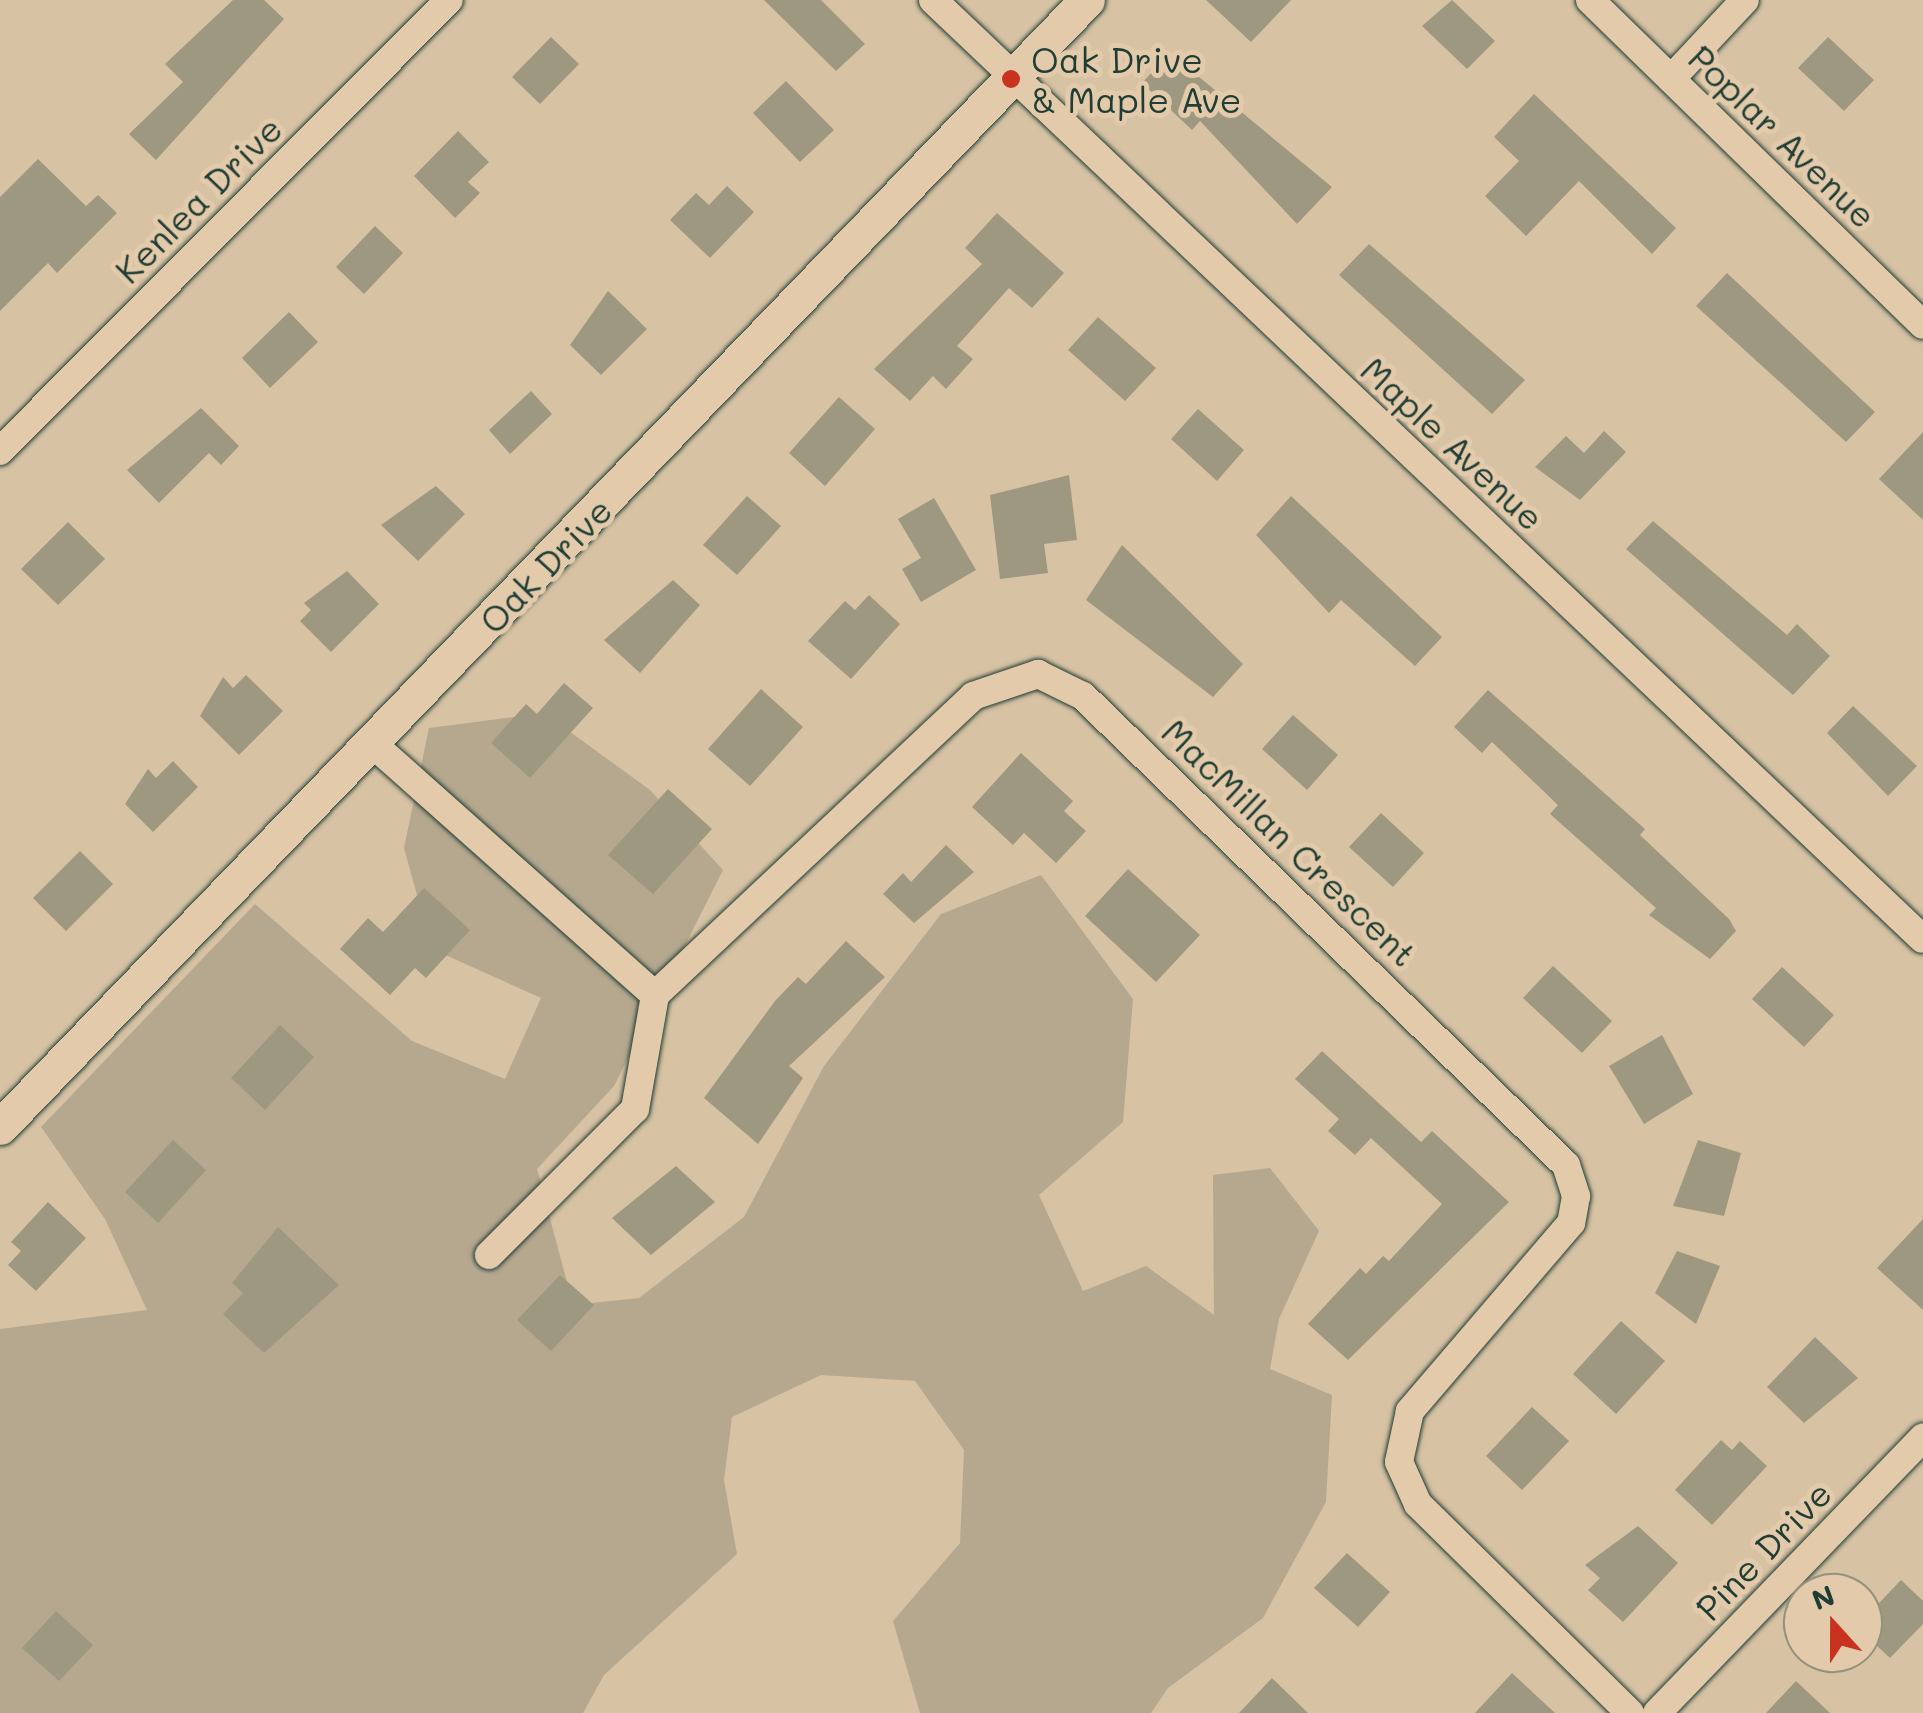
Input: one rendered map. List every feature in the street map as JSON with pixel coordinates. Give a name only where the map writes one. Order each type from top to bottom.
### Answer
[{"type":"street","name":"Kenlea Drive","points":[[0,452],[450,0]]},
{"type":"street","name":"Maple Avenue","points":[[933,0],[1923,939]]},
{"type":"street","name":"Oak Drive","points":[[0,1127],[1087,0]]},
{"type":"street","name":"Poplar Avenue","points":[[1590,0],[1923,325]]},
{"type":"street","points":[[1671,79],[1744,0]]},
{"type":"street","name":"MacMillan Crescent","points":[[655,994],[973,696],[1038,674],[1083,696],[1566,1165],[1576,1196],[1571,1224],[1410,1410],[1399,1462],[1418,1504],[1630,1713]]},
{"type":"street","points":[[373,744],[655,994],[635,1108],[489,1255]]},
{"type":"street","name":"Pine Drive","points":[[1657,1713],[1923,1438]]},
{"type":"shaded area","points":[[544,713],[650,790],[723,870],[614,1086],[537,1169],[573,1305],[639,1298],[744,1217],[824,1066],[941,914],[1041,875],[1133,999],[1123,1122],[1039,1195],[1083,1291],[1146,1266],[1214,1315],[1213,1175],[1270,1168],[1319,1231],[1279,1319],[1270,1369],[1332,1395],[1326,1502],[1263,1618],[1168,1688],[1151,1713],[920,1713],[893,1621],[960,1543],[964,1450],[915,1381],[821,1375],[732,1417],[724,1480],[737,1554],[604,1675],[583,1713],[0,1713],[0,1329],[147,1310],[105,1219],[41,1127],[255,904],[412,1041],[505,1079],[541,998],[432,949],[404,848],[429,728]]},
{"type":"building","points":[[233,0],[264,0],[284,19],[156,160],[129,134],[183,82],[165,64]]},
{"type":"building","points":[[764,0],[821,0],[865,44],[836,71]]},
{"type":"building","points":[[1206,0],[1291,0],[1251,42]]},
{"type":"building","points":[[1452,0],[1495,41],[1467,69],[1422,26]]},
{"type":"building","points":[[551,37],[579,64],[540,104],[512,77]]},
{"type":"building","points":[[1828,37],[1874,80],[1844,111],[1798,68]]},
{"type":"building","points":[[1170,53],[1332,187],[1297,224],[1200,121],[1192,130],[1142,83]]},
{"type":"building","points":[[786,81],[834,130],[800,162],[753,113]]},
{"type":"building","points":[[1534,94],[1676,228],[1652,254],[1579,181],[1526,236],[1485,196],[1519,161],[1494,137]]},
{"type":"building","points":[[458,131],[489,162],[468,182],[480,193],[455,218],[414,176]]},
{"type":"building","points":[[38,159],[86,206],[98,195],[117,213],[57,273],[48,263],[0,311],[0,197]]},
{"type":"building","points":[[727,186],[754,212],[710,258],[670,220],[696,193],[709,205]]},
{"type":"building","points":[[997,213],[1064,273],[1032,308],[1009,288],[957,346],[973,359],[946,389],[933,376],[910,401],[874,369],[982,264],[965,248]]},
{"type":"building","points":[[375,226],[403,253],[364,294],[336,267]]},
{"type":"building","points":[[1369,244],[1525,380],[1492,414],[1339,275]]},
{"type":"building","points":[[1727,273],[1875,412],[1846,442],[1696,306]]},
{"type":"building","points":[[608,291],[647,329],[601,375],[570,345]]},
{"type":"building","points":[[289,312],[318,342],[270,388],[242,358]]},
{"type":"building","points":[[1098,317],[1156,368],[1125,401],[1068,350]]},
{"type":"building","points":[[531,391],[552,414],[510,454],[489,430]]},
{"type":"building","points":[[839,397],[875,429],[825,486],[789,453]]},
{"type":"building","points":[[201,408],[239,446],[221,465],[209,453],[159,503],[127,470]]},
{"type":"building","points":[[1198,409],[1244,450],[1217,481],[1171,439]]},
{"type":"building","points":[[1604,431],[1626,452],[1580,500],[1535,467],[1566,436],[1584,453]]},
{"type":"building","points":[[1923,432],[1923,520],[1879,479]]},
{"type":"building","points":[[1069,475],[1077,540],[1044,544],[1048,573],[1000,579],[990,495]]},
{"type":"building","points":[[436,486],[465,514],[418,561],[381,525]]},
{"type":"building","points":[[747,496],[781,526],[737,575],[703,545]]},
{"type":"building","points":[[1291,496],[1442,637],[1415,666],[1341,600],[1329,613],[1256,535]]},
{"type":"building","points":[[934,498],[976,570],[921,602],[902,569],[921,558],[898,519]]},
{"type":"building","points":[[1653,521],[1787,635],[1797,624],[1830,656],[1793,695],[1626,549]]},
{"type":"building","points":[[68,522],[105,559],[58,605],[21,569]]},
{"type":"building","points":[[1122,545],[1243,664],[1213,697],[1086,600]]},
{"type":"building","points":[[347,571],[379,604],[331,652],[300,621],[311,610],[304,603]]},
{"type":"building","points":[[673,580],[700,605],[640,673],[604,640]]},
{"type":"building","points":[[869,595],[900,624],[851,679],[808,641],[845,601],[855,610]]},
{"type":"building","points":[[246,675],[283,711],[239,755],[200,716],[223,677],[233,688]]},
{"type":"building","points":[[564,683],[593,708],[530,778],[491,743],[526,704],[537,714]]},
{"type":"building","points":[[761,689],[803,727],[750,786],[708,749]]},
{"type":"building","points":[[1488,690],[1645,829],[1640,835],[1729,919],[1736,931],[1710,959],[1649,915],[1656,908],[1550,814],[1558,805],[1492,742],[1482,753],[1454,727]]},
{"type":"building","points":[[1853,706],[1917,766],[1888,796],[1827,733]]},
{"type":"building","points":[[1293,715],[1338,755],[1307,790],[1262,749]]},
{"type":"building","points":[[1021,753],[1073,801],[1064,811],[1086,831],[1056,863],[1024,833],[1013,845],[972,807]]},
{"type":"building","points":[[173,761],[198,787],[153,832],[125,804],[148,769],[156,778]]},
{"type":"building","points":[[668,789],[712,829],[653,894],[608,855]]},
{"type":"building","points":[[1381,813],[1424,853],[1393,887],[1349,847]]},
{"type":"building","points":[[946,845],[974,872],[914,923],[883,894],[903,873],[911,882]]},
{"type":"building","points":[[80,851],[113,884],[66,931],[33,898]]},
{"type":"building","points":[[1128,869],[1200,935],[1156,982],[1085,916]]},
{"type":"building","points":[[424,888],[470,930],[426,978],[415,968],[390,995],[340,949],[368,918],[383,932]]},
{"type":"building","points":[[846,941],[885,977],[789,1066],[803,1078],[758,1144],[704,1098],[775,1001],[798,977],[806,984]]},
{"type":"building","points":[[1553,966],[1612,1021],[1582,1053],[1523,998]]},
{"type":"building","points":[[1782,967],[1834,1015],[1804,1047],[1752,999]]},
{"type":"building","points":[[280,1025],[314,1057],[265,1110],[231,1078]]},
{"type":"building","points":[[1662,1035],[1693,1094],[1644,1124],[1609,1066]]},
{"type":"building","points":[[1322,1051],[1421,1142],[1432,1131],[1509,1202],[1348,1360],[1308,1324],[1360,1268],[1366,1274],[1383,1256],[1389,1261],[1442,1204],[1371,1138],[1355,1155],[1328,1131],[1339,1119],[1295,1079]]},
{"type":"building","points":[[173,1140],[206,1170],[158,1223],[125,1192]]},
{"type":"building","points":[[1698,1140],[1741,1153],[1724,1216],[1673,1206]]},
{"type":"building","points":[[676,1166],[715,1202],[651,1255],[612,1218]]},
{"type":"building","points":[[48,1202],[86,1238],[36,1291],[8,1265],[21,1251],[11,1242]]},
{"type":"building","points":[[1923,1219],[1923,1310],[1877,1268]]},
{"type":"building","points":[[278,1227],[339,1285],[264,1353],[223,1314],[243,1293],[232,1283]]},
{"type":"building","points":[[1677,1251],[1720,1266],[1696,1324],[1655,1293]]},
{"type":"building","points":[[560,1275],[594,1305],[551,1351],[517,1320]]},
{"type":"building","points":[[1621,1321],[1665,1361],[1616,1414],[1573,1374]]},
{"type":"building","points":[[1815,1337],[1858,1378],[1804,1423],[1767,1387]]},
{"type":"building","points":[[1532,1407],[1569,1441],[1522,1490],[1486,1456]]},
{"type":"building","points":[[1721,1440],[1732,1450],[1740,1441],[1767,1466],[1712,1525],[1675,1490]]},
{"type":"building","points":[[1638,1526],[1678,1563],[1623,1622],[1588,1590],[1600,1578],[1585,1565]]},
{"type":"building","points":[[1347,1553],[1390,1592],[1358,1627],[1314,1588]]},
{"type":"building","points":[[1901,1580],[1923,1601],[1923,1624],[1890,1658],[1883,1652],[1883,1599]]},
{"type":"building","points":[[56,1611],[93,1645],[59,1681],[22,1648]]},
{"type":"building","points":[[1512,1673],[1555,1713],[1475,1713]]},
{"type":"building","points":[[1272,1678],[1308,1713],[1239,1713]]},
{"type":"building","points":[[1796,1681],[1830,1713],[1766,1713]]},
{"type":"place","name":"Oak Drive & Maple Ave","points":[[1011,79]]}]
